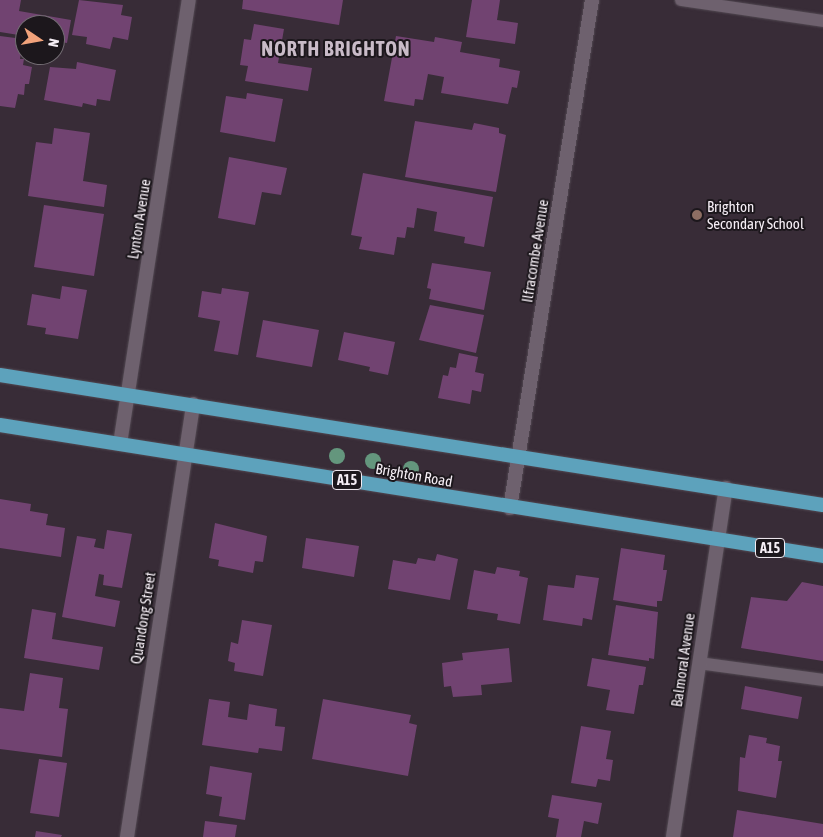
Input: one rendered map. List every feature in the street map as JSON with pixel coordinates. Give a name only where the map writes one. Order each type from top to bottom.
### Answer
[{"type":"main road","points":[[0,375],[517,457],[726,488],[823,505]]},
{"type":"main road","name":"Brighton Road","points":[[0,425],[185,453],[510,508],[823,556]]},
{"type":"street","name":"Lynton Avenue","points":[[120,444],[189,0]]},
{"type":"street","name":"Ilfracombe Avenue","points":[[510,508],[592,0]]},
{"type":"street","name":"Quandong Street","points":[[127,837],[192,404]]},
{"type":"street","name":"Balmoral Avenue","points":[[674,837],[726,488]]},
{"type":"lane","points":[[681,0],[823,21]]},
{"type":"lane","points":[[699,663],[823,680]]},
{"type":"building","points":[[0,0],[21,0],[19,11],[42,15],[15,15],[15,34],[0,32]]},
{"type":"building","points":[[79,0],[123,5],[121,15],[132,17],[128,40],[113,37],[110,49],[86,44],[87,37],[72,35]]},
{"type":"building","points":[[243,0],[343,0],[339,25],[242,9]]},
{"type":"building","points":[[472,0],[500,0],[497,20],[518,23],[515,44],[466,37]]},
{"type":"building","points":[[65,19],[71,20],[67,43],[65,43]]},
{"type":"building","points":[[254,24],[284,29],[278,63],[312,68],[308,91],[245,81],[248,66],[240,65],[244,39],[251,40]]},
{"type":"building","points":[[0,36],[15,38],[15,65],[32,67],[29,84],[25,84],[24,95],[18,94],[15,108],[0,106]]},
{"type":"building","points":[[396,36],[434,42],[435,37],[462,42],[460,52],[500,59],[499,67],[520,71],[517,88],[512,87],[508,104],[441,93],[444,77],[428,74],[423,100],[415,99],[414,106],[384,101]]},
{"type":"building","points":[[77,62],[116,70],[110,101],[97,99],[96,106],[83,103],[82,107],[44,100],[50,67],[76,69]]},
{"type":"building","points":[[247,93],[283,99],[275,142],[220,132],[226,96],[246,99]]},
{"type":"building","points":[[415,121],[472,130],[474,123],[499,128],[499,133],[506,135],[496,192],[405,177]]},
{"type":"building","points":[[54,128],[90,133],[83,181],[107,185],[104,207],[28,196],[36,142],[52,144]]},
{"type":"building","points":[[229,157],[287,168],[281,195],[262,192],[255,225],[218,218]]},
{"type":"building","points":[[363,173],[493,197],[484,247],[464,243],[465,237],[434,231],[437,212],[417,208],[414,228],[407,227],[405,238],[397,237],[394,255],[359,249],[362,237],[351,235]]},
{"type":"building","points":[[44,205],[104,214],[94,276],[34,267]]},
{"type":"building","points":[[432,263],[491,272],[484,310],[429,299],[431,289],[427,288]]},
{"type":"building","points":[[62,286],[87,290],[78,339],[45,334],[46,328],[27,325],[32,294],[60,299]]},
{"type":"building","points":[[222,288],[249,292],[238,355],[214,351],[220,321],[198,317],[202,291],[221,294]]},
{"type":"building","points":[[430,305],[484,315],[476,353],[419,340]]},
{"type":"building","points":[[263,320],[319,330],[312,367],[256,357]]},
{"type":"building","points":[[344,332],[395,342],[388,375],[369,371],[370,367],[338,360]]},
{"type":"building","points":[[459,353],[478,357],[475,372],[484,374],[481,392],[472,390],[470,404],[438,398],[443,375],[448,376],[450,367],[456,368]]},
{"type":"building","points":[[0,499],[31,504],[30,511],[48,514],[46,525],[65,528],[61,557],[0,548]]},
{"type":"building","points":[[215,523],[267,536],[263,562],[255,561],[253,573],[218,566],[219,560],[209,558]]},
{"type":"building","points":[[107,530],[132,534],[122,588],[103,585],[104,575],[99,574],[95,596],[120,601],[115,627],[62,617],[77,536],[96,539],[94,547],[104,549]]},
{"type":"building","points":[[306,538],[359,546],[354,577],[302,568]]},
{"type":"building","points":[[621,548],[665,555],[663,570],[667,570],[662,601],[657,601],[657,607],[613,600]]},
{"type":"building","points":[[437,554],[458,559],[450,600],[388,589],[393,560],[416,564],[418,558],[435,561]]},
{"type":"building","points":[[497,567],[520,571],[519,576],[528,578],[520,624],[497,620],[498,614],[467,609],[474,570],[495,574]]},
{"type":"building","points":[[576,575],[599,578],[592,620],[583,618],[582,626],[543,620],[548,585],[574,588]]},
{"type":"building","points":[[802,582],[823,586],[823,661],[741,648],[751,597],[787,601]]},
{"type":"building","points":[[616,605],[658,612],[654,659],[649,658],[649,661],[608,655]]},
{"type":"building","points":[[32,609],[56,613],[52,639],[103,647],[99,670],[24,658]]},
{"type":"building","points":[[242,620],[272,625],[263,676],[234,671],[235,663],[228,661],[231,642],[238,644]]},
{"type":"building","points":[[509,648],[512,682],[481,685],[482,695],[453,697],[451,686],[444,687],[442,663],[463,660],[462,653]]},
{"type":"building","points":[[592,658],[646,667],[643,685],[639,685],[634,714],[606,710],[610,690],[587,686]]},
{"type":"building","points":[[30,673],[63,678],[59,708],[68,709],[62,757],[0,749],[0,708],[24,711]]},
{"type":"building","points":[[745,686],[802,697],[798,719],[741,709]]},
{"type":"building","points":[[209,699],[230,702],[228,717],[247,720],[249,704],[277,709],[275,726],[285,727],[282,751],[259,748],[258,753],[202,745]]},
{"type":"building","points":[[323,699],[411,715],[409,723],[417,725],[408,776],[312,759]]},
{"type":"building","points":[[581,726],[611,731],[606,759],[613,760],[610,781],[598,779],[596,787],[571,783]]},
{"type":"building","points":[[749,735],[767,738],[766,743],[780,746],[778,761],[782,761],[776,798],[738,791],[740,757],[745,758]]},
{"type":"building","points":[[39,759],[67,763],[59,817],[30,813]]},
{"type":"building","points":[[210,766],[252,773],[245,820],[219,816],[222,797],[206,794]]},
{"type":"building","points":[[552,795],[602,803],[598,824],[584,821],[581,837],[556,837],[559,819],[548,817]]},
{"type":"building","points":[[737,810],[823,824],[823,837],[733,837]]},
{"type":"building","points":[[205,821],[237,825],[235,837],[203,837]]},
{"type":"building","points":[[36,831],[62,835],[61,837],[35,837]]},
{"type":"place","name":"Brighton Secondary School","points":[[697,215]]},
{"type":"district","name":"NORTH BRIGHTON","points":[[336,48]]}]
